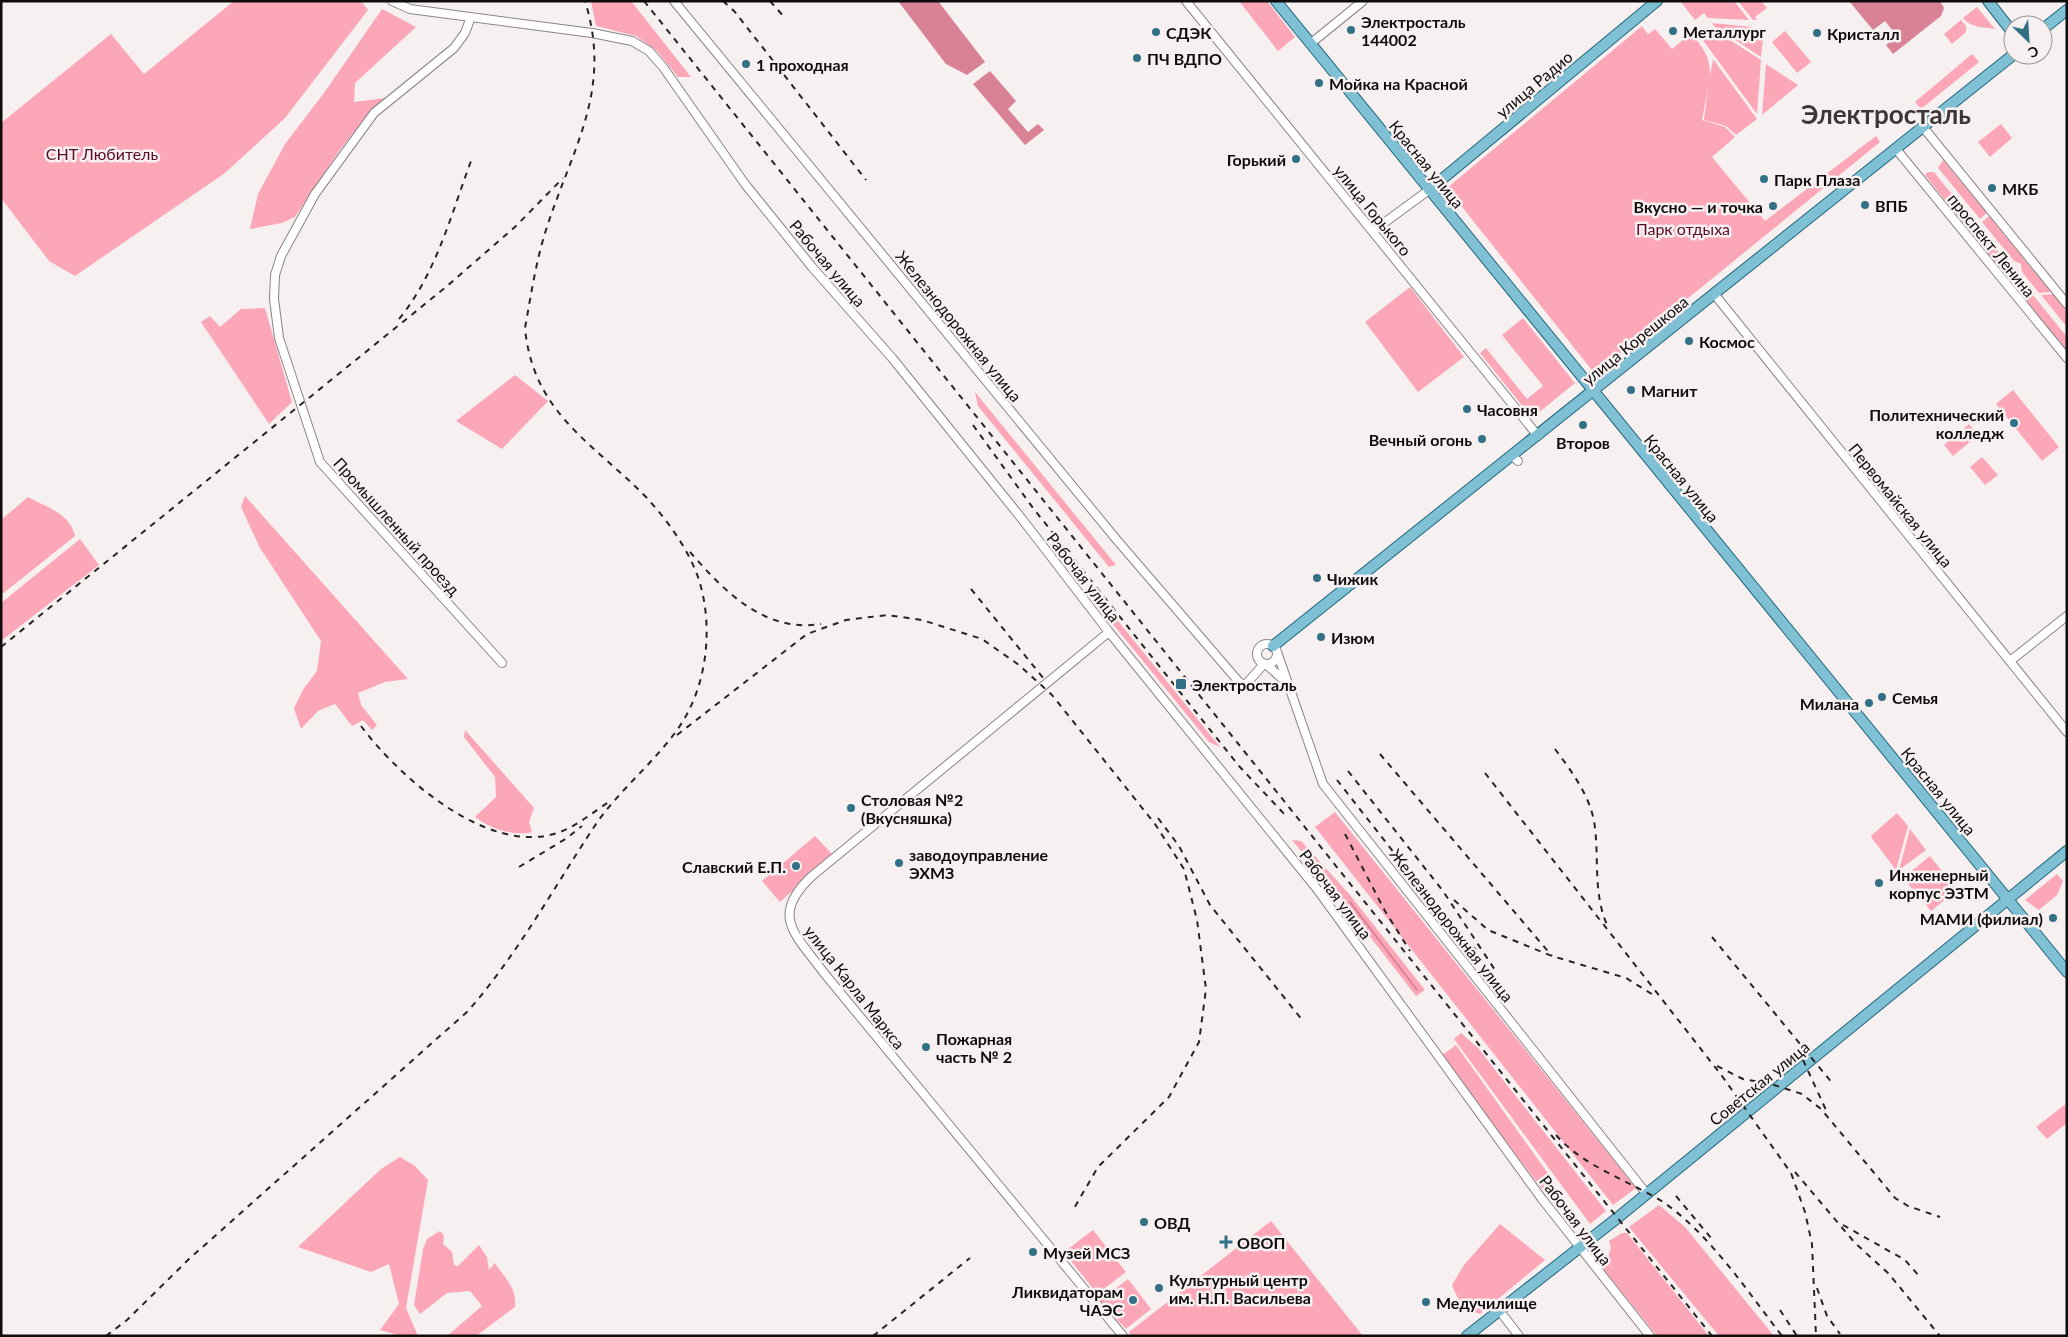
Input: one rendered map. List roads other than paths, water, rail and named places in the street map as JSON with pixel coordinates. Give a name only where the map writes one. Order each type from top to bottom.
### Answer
[{"type":"main road","name":"Красная улица","points":[[1276,1],[2067,972]]},
{"type":"main road","points":[[1988,1],[2003,20]]},
{"type":"main road","name":"улица Радио","points":[[1429,190],[1651,3]]},
{"type":"main road","points":[[2053,21],[2067,10]]},
{"type":"main road","name":"улица Корешкова","points":[[1275,649],[1515,459],[1538,436],[2003,63]]},
{"type":"main road","name":"Советская улица","points":[[1467,1336],[1579,1248],[2067,851]]},
{"type":"street","name":"Рабочая улица","points":[[392,1],[410,9],[592,33],[632,42],[649,51],[663,67],[744,184],[812,267],[893,359],[1022,519],[1109,632],[1317,889],[1579,1248],[1650,1336]]},
{"type":"street","name":"Железнодорожная улица","points":[[674,1],[1109,531],[1239,682],[1244,685],[1265,664]]},
{"type":"street","name":"улица Горького","points":[[1186,1],[1538,436]]},
{"type":"street","points":[[1310,44],[1363,1]]},
{"type":"street","name":"Промышленный проезд","points":[[471,17],[465,33],[454,48],[374,113],[315,194],[281,256],[275,275],[274,299],[279,338],[320,462],[502,663]]},
{"type":"street","name":"проспект Ленина","points":[[1923,127],[2067,304]]},
{"type":"street","name":"проспект Ленина","points":[[1896,149],[2067,358]]},
{"type":"street","points":[[1373,231],[1429,190]]},
{"type":"street","name":"Первомайская улица","points":[[1715,295],[2067,732]]},
{"type":"street","points":[[2010,661],[2067,616]]},
{"type":"street","name":"улица Карла Маркса","points":[[1109,632],[819,869],[794,895],[789,912],[794,932],[824,973],[1123,1336]]},
{"type":"street","points":[[1265,664],[1274,662],[1275,649],[1265,644],[1258,650],[1258,658],[1291,687]]},
{"type":"street","name":"Железнодорожная улица","points":[[1275,649],[1291,687],[1322,784],[1646,1193]]},
{"type":"street","points":[[1499,1310],[1520,1336]]},
{"type":"waterway","points":[[1350,902],[1417,990]]},
{"type":"railway","points":[[106,1336],[127,1320],[189,1259],[468,1011],[519,945],[603,814],[667,743],[687,714],[695,696],[705,658],[707,638],[704,599],[690,558],[670,526],[646,497],[586,442],[568,424],[553,404],[540,383],[530,357],[525,328],[542,242],[586,118],[592,91],[594,63],[592,33],[585,1]]},
{"type":"railway","points":[[644,1],[1712,1336]]},
{"type":"railway","points":[[723,1],[735,12],[866,180]]},
{"type":"railway","points":[[770,1],[785,18]]},
{"type":"railway","points":[[399,319],[412,302],[433,263],[471,161]]},
{"type":"railway","points":[[1,647],[446,287],[516,226],[563,178]]},
{"type":"railway","points":[[973,425],[1033,508],[1239,766],[1287,817]]},
{"type":"railway","points":[[690,552],[731,594],[763,615],[781,622],[800,625],[821,624]]},
{"type":"railway","points":[[971,589],[1044,679]]},
{"type":"railway","points":[[677,735],[807,634],[846,620],[887,615],[922,620],[982,639],[1019,665],[1052,695],[1155,824],[1184,869],[1197,920],[1206,989],[1199,1042],[1169,1097],[1098,1167],[1073,1210]]},
{"type":"railway","points":[[361,726],[398,767],[447,807],[475,823],[503,833],[530,837],[557,833],[578,823],[609,802]]},
{"type":"railway","points":[[1555,749],[1580,786],[1590,806],[1595,828],[1598,890],[1603,915],[1608,927]]},
{"type":"railway","points":[[1380,754],[1552,956]]},
{"type":"railway","points":[[1348,771],[1443,891],[1495,970]]},
{"type":"railway","points":[[1485,773],[1722,1076],[1791,1173],[1805,1212],[1812,1244],[1816,1336]]},
{"type":"railway","points":[[1337,780],[1446,919],[1476,950]]},
{"type":"railway","points":[[1158,818],[1179,846],[1210,905],[1303,1021]]},
{"type":"railway","points":[[519,867],[567,838],[582,826]]},
{"type":"railway","points":[[1345,834],[1385,911],[1410,951]]},
{"type":"railway","points":[[1454,900],[1488,930],[1552,956],[1626,978],[1655,996]]},
{"type":"railway","points":[[1712,937],[1833,1084]]},
{"type":"railway","points":[[1798,1049],[1826,1110]]},
{"type":"railway","points":[[1717,1066],[1743,1079],[1771,1084],[1802,1094],[1821,1109],[1895,1198],[1908,1206],[1940,1217]]},
{"type":"railway","points":[[1556,1135],[1580,1156],[1650,1194],[1680,1215],[1712,1246],[1742,1282],[1782,1336]]},
{"type":"railway","points":[[1795,1172],[1855,1243],[1888,1273],[1940,1336]]},
{"type":"railway","points":[[1676,1196],[1711,1238]]},
{"type":"railway","points":[[1843,1225],[1905,1260],[1920,1277]]},
{"type":"railway","points":[[873,1336],[970,1258]]},
{"type":"railway","points":[[1817,1288],[1827,1316],[1840,1334]]},
{"type":"railway","points":[[1780,1310],[1797,1336]]},
{"type":"place","name":"Электросталь 144002","points":[[1351,30]]},
{"type":"place","name":"Металлург","points":[[1673,31]]},
{"type":"place","name":"СДЭК","points":[[1156,32]]},
{"type":"place","name":"Кристалл","points":[[1817,33]]},
{"type":"place","name":"ПЧ ВДПО","points":[[1137,58]]},
{"type":"place","name":"1 проходная","points":[[746,64]]},
{"type":"place","name":"Мойка на Красной","points":[[1319,83]]},
{"type":"place","name":"Горький","points":[[1296,159]]},
{"type":"place","name":"Парк Плаза","points":[[1764,179]]},
{"type":"place","name":"МКБ","points":[[1992,188]]},
{"type":"place","name":"ВПБ","points":[[1865,205]]},
{"type":"place","name":"Вкусно — и точка","points":[[1773,206]]},
{"type":"place","name":"Космос","points":[[1689,341]]},
{"type":"place","name":"Магнит","points":[[1631,390]]},
{"type":"place","name":"Часовня","points":[[1467,409]]},
{"type":"place","name":"Политехнический колледж","points":[[2014,423]]},
{"type":"place","name":"Второв","points":[[1583,425]]},
{"type":"place","name":"Вечный огонь","points":[[1482,439]]},
{"type":"place","name":"Чижик","points":[[1317,578]]},
{"type":"place","name":"Изюм","points":[[1321,637]]},
{"type":"place","name":"Электросталь","points":[[1181,684]]},
{"type":"place","name":"Семья","points":[[1882,697]]},
{"type":"place","name":"Милана","points":[[1869,703]]},
{"type":"place","name":"Столовая №2 (Вкусняшка)","points":[[851,808]]},
{"type":"place","name":"заводоуправление ЭХМЗ","points":[[899,863]]},
{"type":"place","name":"Славский Е.П.","points":[[796,866]]},
{"type":"place","name":"Инженерный корпус ЭЗТМ","points":[[1879,883]]},
{"type":"place","name":"МАМИ (филиал)","points":[[2053,918]]},
{"type":"place","name":"Пожарная часть № 2","points":[[926,1047]]},
{"type":"place","name":"ОВД","points":[[1144,1222]]},
{"type":"place","name":"ОВОП","points":[[1226,1242]]},
{"type":"place","name":"Музей МСЗ","points":[[1033,1252]]},
{"type":"place","name":"Культурный центр им. Н.П. Васильева","points":[[1159,1288]]},
{"type":"place","name":"Ликвидаторам ЧАЭС","points":[[1133,1300]]},
{"type":"place","name":"Медучилище","points":[[1426,1302]]},
{"type":"district","name":"Электросталь","points":[[1886,114]]},
{"type":"park label","name":"СНТ Любитель","points":[[102,153]]},
{"type":"park label","name":"Парк отдыха","points":[[1683,228]]}]
